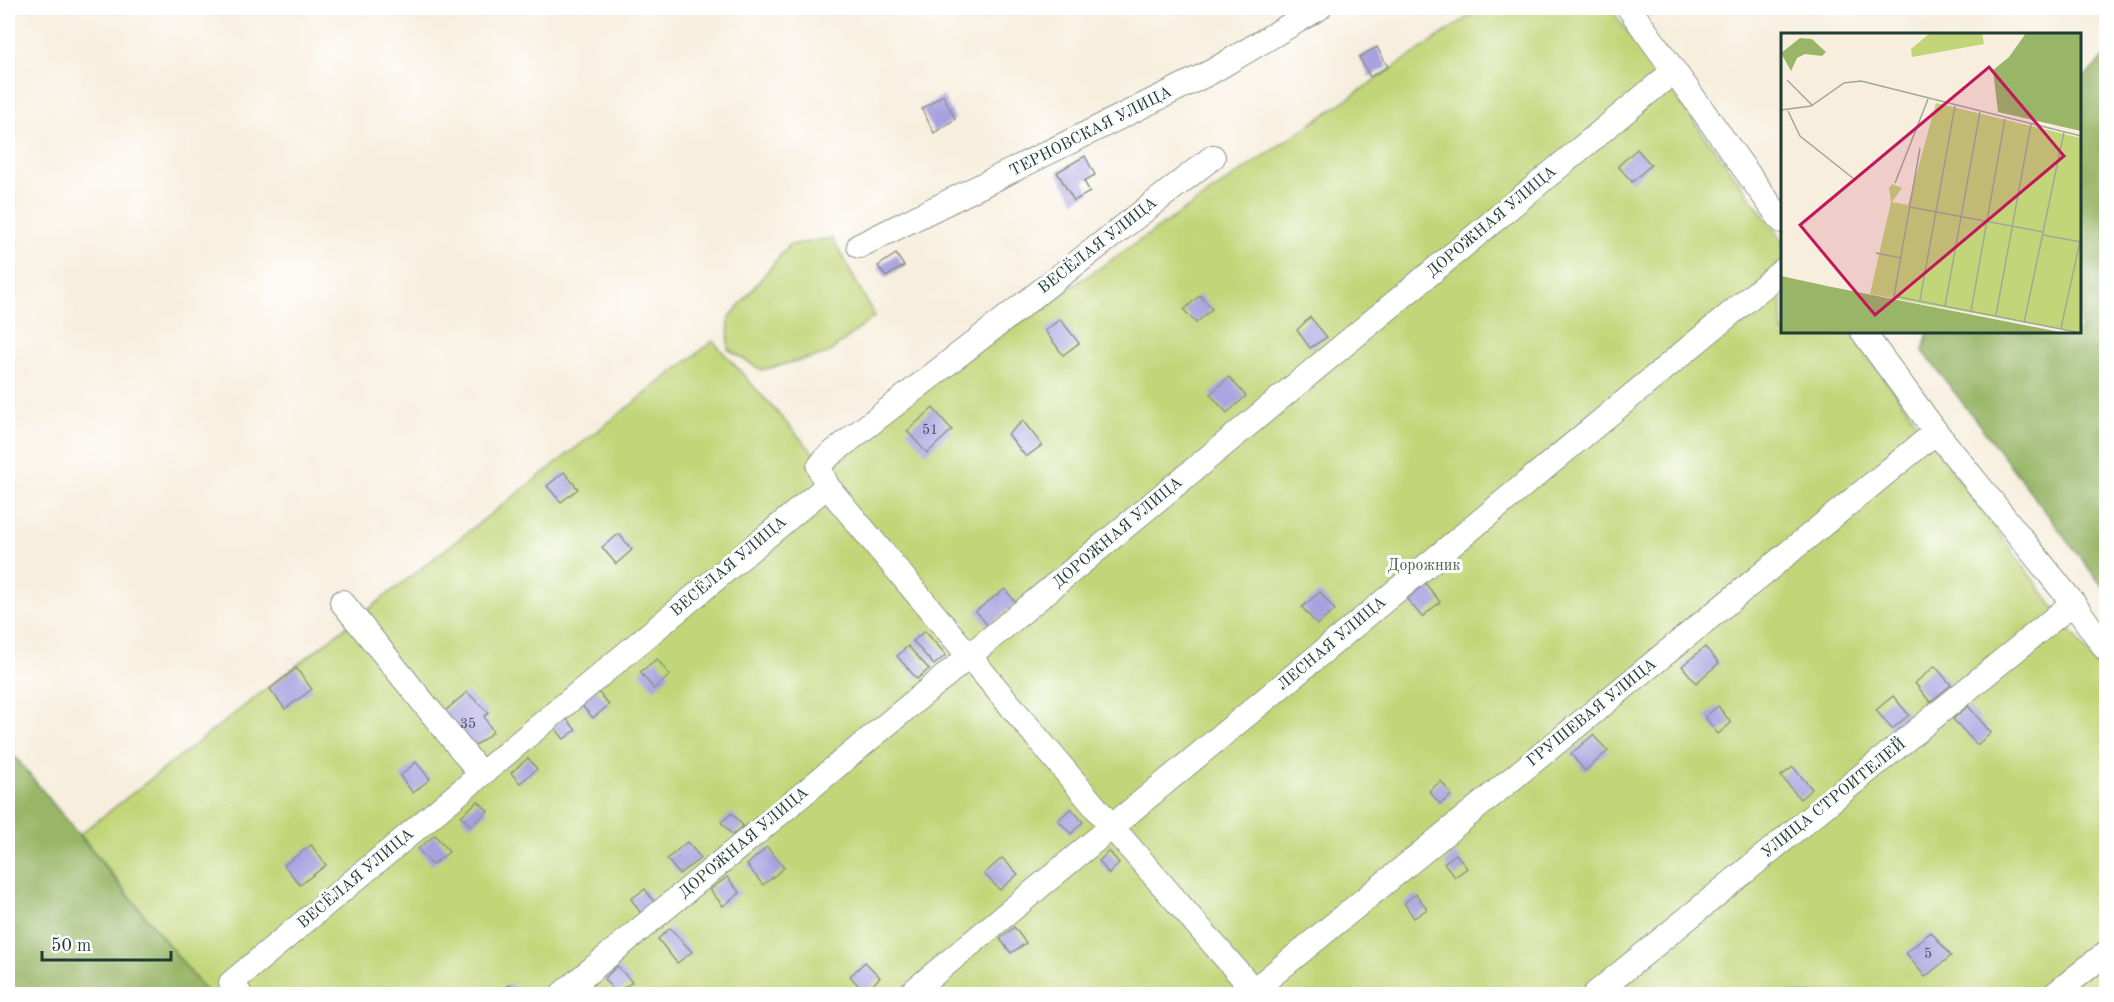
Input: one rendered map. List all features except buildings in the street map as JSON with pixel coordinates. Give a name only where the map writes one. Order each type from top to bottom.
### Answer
[{"type":"street","name":"ТЕРНОВСКАЯ УЛИЦА","points":[[859,246],[1201,77],[1319,8]]},
{"type":"street","points":[[1629,8],[1781,220]]},
{"type":"street","name":"ДОРОЖНАЯ УЛИЦА","points":[[562,994],[1674,71]]},
{"type":"street","name":"ВЕСЁЛАЯ УЛИЦА","points":[[235,989],[481,774],[827,486],[819,467],[826,458],[1213,157]]},
{"type":"street","name":"ЛЕСНАЯ УЛИЦА","points":[[910,994],[1781,272]]},
{"type":"street","points":[[1864,333],[1936,432],[2073,603],[2106,649]]},
{"type":"street","name":"ГРУШЕВАЯ УЛИЦА","points":[[1253,993],[1936,432]]},
{"type":"street","points":[[827,486],[1253,993]]},
{"type":"street","points":[[342,602],[481,774]]},
{"type":"street","name":"УЛИЦА СТРОИТЕЛЕЙ","points":[[1595,994],[2073,603]]},
{"type":"street","points":[[2055,994],[2106,953]]},
{"type":"green space","name":"Дорожник","points":[[1481,8],[1610,8],[1781,239],[1781,333],[1851,333],[2106,678],[2106,994],[208,994],[80,834],[713,341],[819,459]]},
{"type":"green space","points":[[2106,55],[2106,591],[1923,351],[1928,333],[2081,333],[2081,81]]},
{"type":"green space","points":[[832,238],[875,316],[827,354],[761,370],[728,349],[729,318],[789,245]]},
{"type":"green space","points":[[8,748],[208,994],[8,994]]}]
